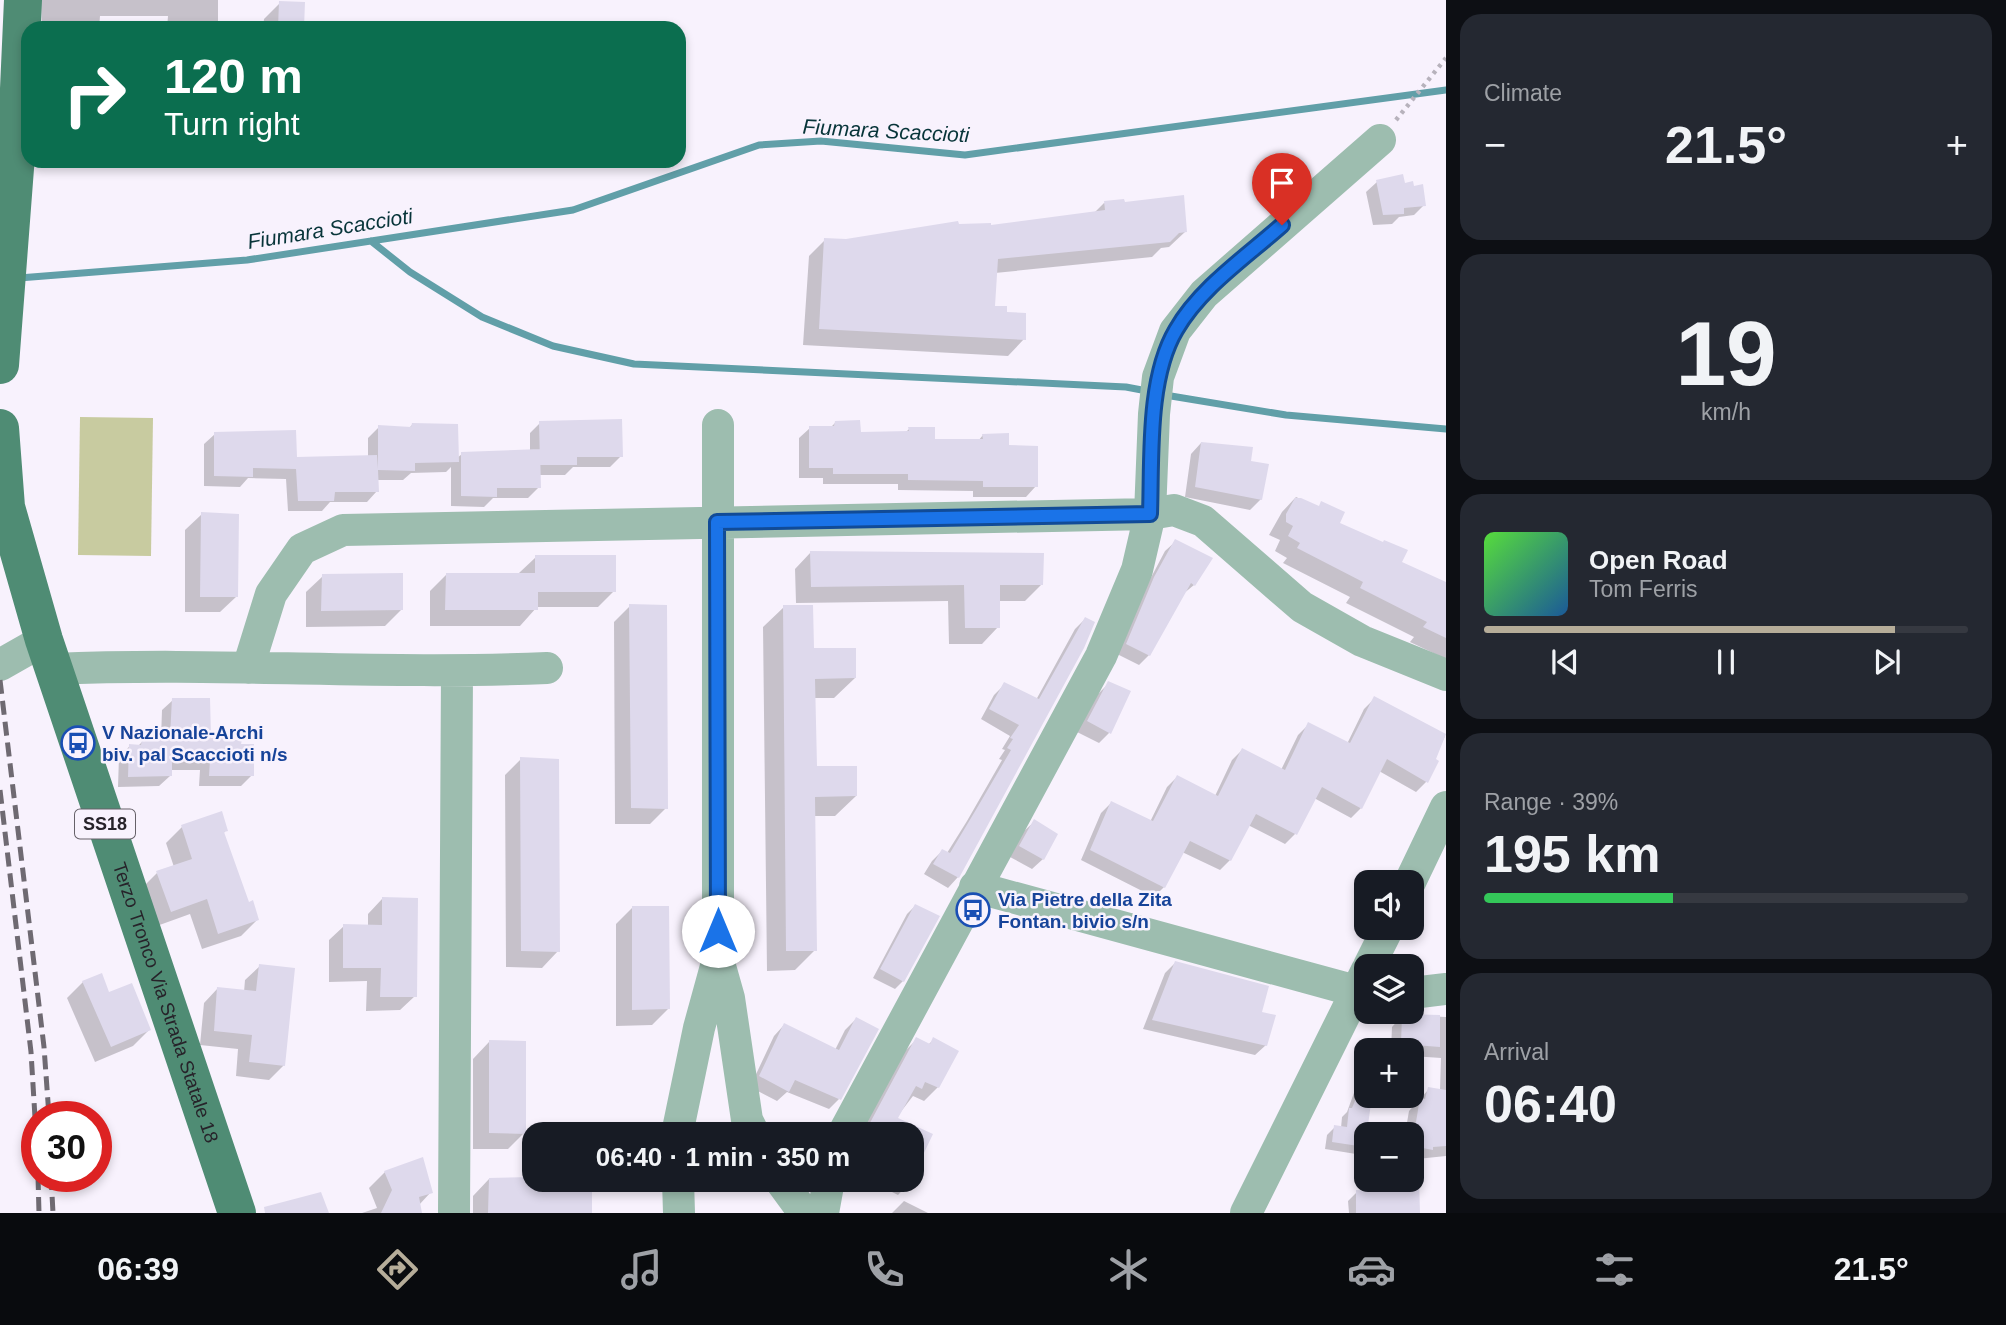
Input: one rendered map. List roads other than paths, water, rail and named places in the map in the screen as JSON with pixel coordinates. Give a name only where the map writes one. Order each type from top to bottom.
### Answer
[{"type":"main road","points":[[22,21],[23,0]]},
{"type":"main road","points":[[0,365],[16,155],[21,44]]},
{"type":"main road","name":"Terzo Tronco Via Strada Statale 18","points":[[0,428],[6,507],[48,655],[237,1213]]},
{"type":"street","points":[[850,1122],[1101,656],[1137,570],[1150,514],[1158,377],[1175,331],[1204,294],[1380,140]]},
{"type":"street","points":[[718,425],[718,959],[729,999],[754,1122]]},
{"type":"street","points":[[248,668],[271,594],[302,549],[343,530],[1150,514],[1174,510],[1203,521],[1302,607],[1362,641],[1446,675]]},
{"type":"street","points":[[0,665],[48,655],[248,668],[457,672],[547,668]]},
{"type":"street","points":[[454,1213],[457,672]]},
{"type":"street","points":[[1416,870],[1446,807]]},
{"type":"street","points":[[975,887],[1354,978]]},
{"type":"street","points":[[679,1122],[699,1027],[718,959]]},
{"type":"street","points":[[1424,992],[1446,989]]},
{"type":"street","points":[[1246,1213],[1354,1002]]},
{"type":"street","points":[[678,1192],[679,1213]]},
{"type":"street","points":[[789,1192],[804,1213]]},
{"type":"street","points":[[823,1213],[827,1192]]},
{"type":"waterway","name":"Fiumara Scaccioti","points":[[19,278],[247,260],[573,210],[759,145],[821,141],[965,155],[1446,90]]},
{"type":"waterway","points":[[371,241],[410,272],[482,317],[553,346],[634,364],[1126,387],[1147,391]]},
{"type":"waterway","points":[[1165,395],[1286,415],[1446,429]]},
{"type":"railway","points":[[0,680],[44,1047],[48,1101]]},
{"type":"railway","points":[[0,790],[31,1052],[34,1101]]},
{"type":"railway","points":[[38,1192],[39,1213]]},
{"type":"railway","points":[[52,1192],[53,1213]]},
{"type":"place","name":"V Nazionale-Archi biv. pal Scaccioti n/s","points":[[78,743]]},
{"type":"place","name":"Via Pietre della Zita Fontan. bivio s/n","points":[[973,910]]}]
